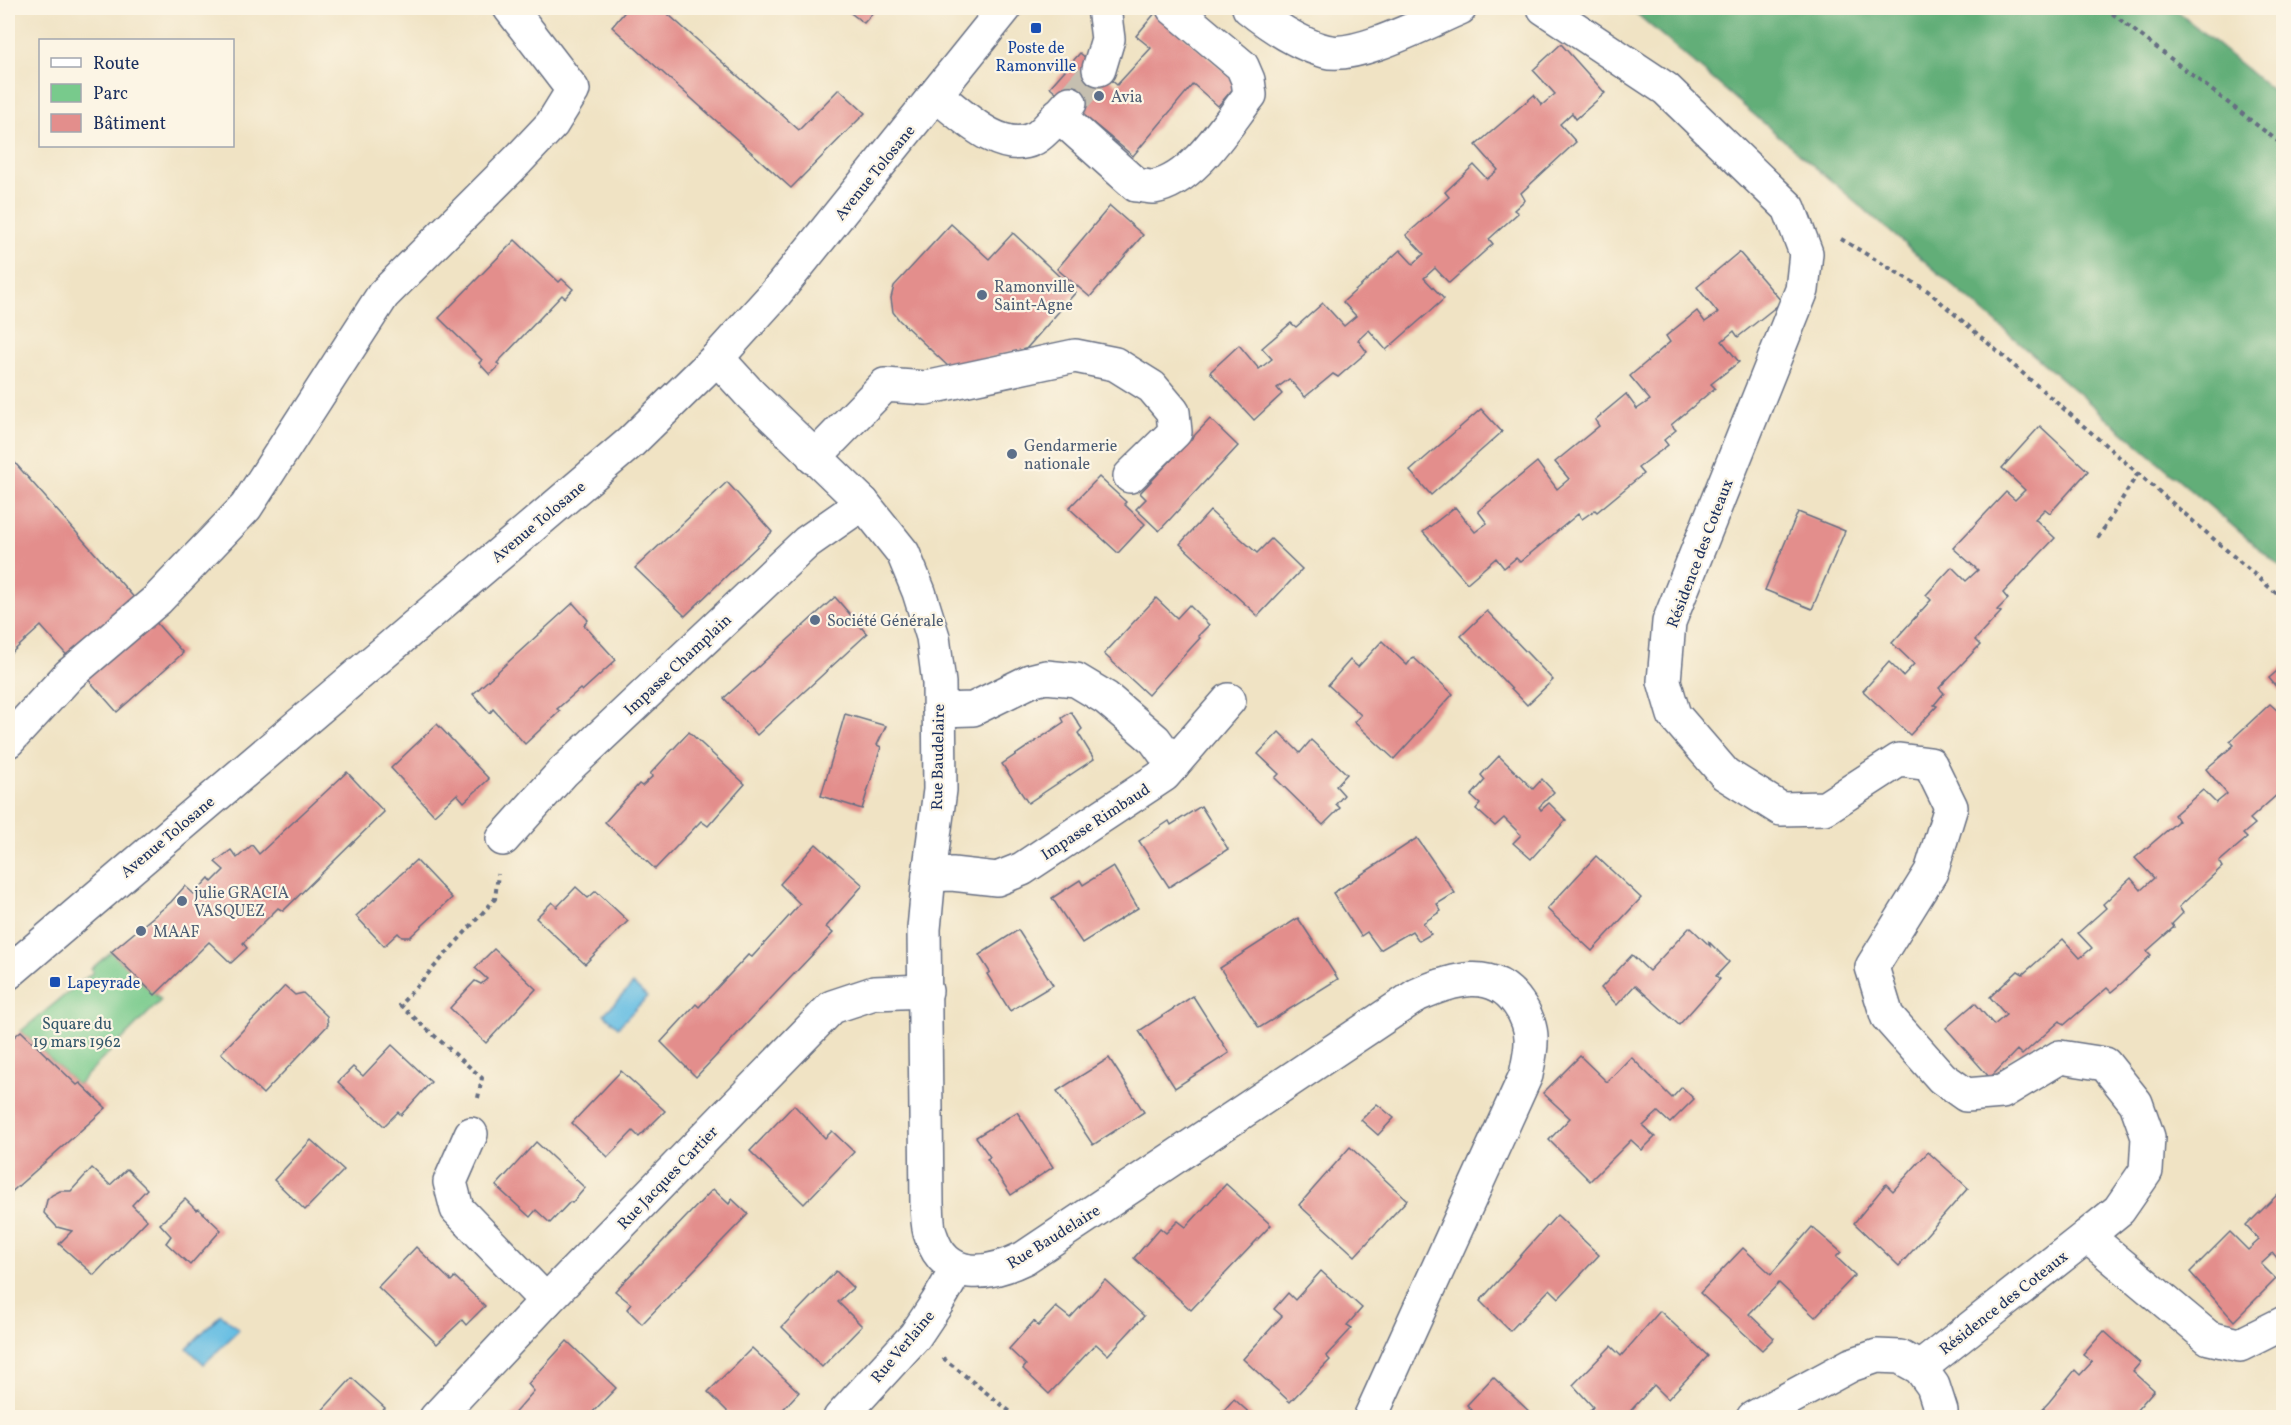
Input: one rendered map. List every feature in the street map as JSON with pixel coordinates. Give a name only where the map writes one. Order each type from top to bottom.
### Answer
[{"type":"street","points":[[8,741],[69,675],[157,600],[246,507],[383,294],[552,124],[573,90],[510,8]]},
{"type":"street","name":"Avenue Tolosane","points":[[8,973],[631,442],[717,358],[796,270],[1005,8]]},
{"type":"street","points":[[936,95],[990,136],[1014,142],[1034,139],[1064,109],[1136,185],[1153,187],[1170,182],[1194,166],[1250,95],[1248,80],[1242,66],[1173,8]]},
{"type":"street","points":[[1249,8],[1271,27],[1326,52],[1366,49],[1460,8]]},
{"type":"street","name":"Résidence des Coteaux","points":[[1544,8],[1666,89],[1789,208],[1806,253],[1802,290],[1669,622],[1664,681],[1674,716],[1725,774],[1781,809],[1825,808],[1899,760],[1930,764],[1951,807],[1931,872],[1872,967],[1887,1016],[1941,1078],[1966,1095],[2002,1092],[2060,1057],[2104,1064],[2136,1104],[2148,1137],[2146,1171],[2119,1210],[1920,1368]]},
{"type":"street","points":[[1099,69],[1108,39],[1112,13]]},
{"type":"street","points":[[814,458],[885,386],[926,388],[1075,356],[1115,364],[1152,387],[1173,412],[1175,432],[1130,476]]},
{"type":"street","name":"Rue Baudelaire","points":[[717,358],[814,458],[863,503],[903,553],[919,592],[933,637],[939,683],[940,790],[928,874],[924,929],[927,1204],[930,1235],[941,1257],[957,1269],[979,1273],[1003,1268],[1024,1258],[1417,995],[1445,983],[1473,980],[1495,982],[1512,993],[1526,1013],[1531,1041],[1526,1075],[1370,1418]]},
{"type":"street","name":"Impasse Champlain","points":[[503,839],[563,772],[807,542],[863,503]]},
{"type":"street","points":[[939,710],[973,709],[1030,681],[1047,677],[1076,680],[1106,698],[1155,740],[1173,765]]},
{"type":"street","name":"Impasse Rimbaud","points":[[928,874],[997,879],[1022,869],[1164,775],[1229,700]]},
{"type":"street","name":"Rue Jacques Cartier","points":[[436,1418],[546,1301],[832,1007],[874,993],[926,991]]},
{"type":"street","points":[[471,1134],[450,1182],[457,1209],[546,1301]]},
{"type":"street","points":[[2087,1236],[2209,1338],[2240,1345],[2283,1323]]},
{"type":"street","name":"Rue Verlaine","points":[[840,1418],[915,1336],[957,1269]]},
{"type":"street","points":[[1753,1418],[1851,1365],[1877,1356],[1900,1357],[1920,1368],[1933,1386],[1941,1411],[1940,1418]]},
{"type":"path","points":[[2105,8],[2283,146]]},
{"type":"path","points":[[1839,238],[1928,291],[2283,600]]},
{"type":"path","points":[[2098,538],[2138,473]]},
{"type":"path","points":[[471,1134],[482,1078],[400,1005],[495,899],[503,839]]},
{"type":"path","points":[[915,1336],[1018,1418]]},
{"type":"green space","points":[[1630,8],[2173,8],[2283,99],[2283,569]]},
{"type":"green space","name":"Square du 19 mars 1962","points":[[111,952],[161,1000],[77,1085],[21,1031],[93,972],[91,969]]},
{"type":"water","points":[[633,984],[647,997],[618,1027],[604,1014]]},
{"type":"water","points":[[221,1314],[239,1330],[204,1364],[187,1348]]},
{"type":"building","points":[[628,8],[661,8],[799,130],[839,89],[865,113],[791,188],[612,27]]},
{"type":"building","points":[[844,8],[877,8],[864,23]]},
{"type":"building","points":[[1156,12],[1238,83],[1218,106],[1193,84],[1133,156],[1050,87],[1080,53],[1117,85],[1151,48],[1136,36]]},
{"type":"building","points":[[1561,44],[1605,93],[1576,119],[1572,113],[1560,124],[1576,142],[1521,193],[1525,200],[1514,210],[1518,213],[1489,239],[1493,244],[1449,283],[1435,268],[1424,278],[1444,299],[1386,350],[1369,330],[1358,340],[1367,352],[1338,377],[1333,374],[1305,397],[1289,379],[1277,388],[1282,394],[1254,420],[1210,372],[1239,345],[1259,369],[1272,359],[1262,348],[1291,323],[1296,327],[1323,303],[1344,326],[1356,316],[1343,302],[1400,250],[1413,264],[1424,254],[1406,235],[1449,197],[1445,192],[1474,165],[1487,179],[1498,170],[1476,145],[1534,95],[1542,105],[1555,94],[1533,70]]},
{"type":"building","points":[[1110,206],[1143,235],[1090,297],[1057,269]]},
{"type":"building","name":"Ramonville Saint-Agne","points":[[951,224],[989,259],[1013,233],[1076,292],[1026,349],[950,368],[893,312],[891,298],[894,286]]},
{"type":"building","points":[[515,240],[559,282],[562,279],[573,289],[565,298],[562,295],[497,363],[500,365],[490,375],[479,363],[482,360],[439,318]]},
{"type":"building","points":[[1739,252],[1782,302],[1738,337],[1734,331],[1722,341],[1739,362],[1711,384],[1715,388],[1671,425],[1676,430],[1664,440],[1668,445],[1638,468],[1643,474],[1597,512],[1595,510],[1582,519],[1578,514],[1520,562],[1516,558],[1504,568],[1496,558],[1467,583],[1423,532],[1455,507],[1475,532],[1487,523],[1478,511],[1537,462],[1557,489],[1569,479],[1555,462],[1599,426],[1595,420],[1626,394],[1637,409],[1650,400],[1630,376],[1670,342],[1666,336],[1697,311],[1705,322],[1718,313],[1697,287]]},
{"type":"building","points":[[1481,409],[1502,432],[1431,495],[1410,471]]},
{"type":"building","points":[[1210,419],[1238,446],[1159,531],[1136,509],[1146,499],[1140,493]]},
{"type":"building","points":[[2040,426],[2088,471],[2050,513],[2045,509],[2035,519],[2055,538],[2003,593],[2008,599],[1997,610],[2001,612],[1975,640],[1980,645],[1939,688],[1944,693],[1934,705],[1937,706],[1910,735],[1863,691],[1889,662],[1903,676],[1914,664],[1892,643],[1931,600],[1926,595],[1952,567],[1966,581],[1978,570],[1953,548],[2006,492],[2015,500],[2025,490],[2002,468]]},
{"type":"building","points":[[8,455],[183,653],[117,712],[41,626],[8,656]]},
{"type":"building","points":[[1099,477],[1126,502],[1124,504],[1145,524],[1118,553],[1069,508]]},
{"type":"building","points":[[727,482],[772,532],[685,616],[635,568]]},
{"type":"building","points":[[1210,511],[1257,553],[1271,539],[1302,569],[1258,616],[1180,544]]},
{"type":"building","points":[[1798,512],[1845,531],[1812,609],[1765,590]]},
{"type":"building","points":[[835,597],[867,634],[757,735],[724,698]]},
{"type":"building","points":[[1156,598],[1177,618],[1189,605],[1209,625],[1148,695],[1104,654]]},
{"type":"building","points":[[573,603],[588,620],[584,625],[616,660],[582,691],[580,689],[557,709],[560,711],[525,744],[493,709],[490,713],[473,694]]},
{"type":"building","points":[[1487,611],[1553,680],[1527,705],[1461,636]]},
{"type":"building","points":[[1382,641],[1407,665],[1413,657],[1453,694],[1394,759],[1354,722],[1361,715],[1328,685],[1350,660],[1358,667]]},
{"type":"building","points":[[2283,666],[2283,695],[2269,678]]},
{"type":"building","points":[[2270,704],[2279,712],[2283,708],[2283,781],[2277,787],[2280,792],[2250,819],[2255,824],[2243,834],[2247,838],[2219,862],[2222,867],[2179,907],[2183,913],[2172,924],[2174,927],[2147,951],[2151,955],[2123,982],[2111,992],[2107,988],[2064,1025],[2060,1021],[2022,1055],[2017,1050],[1990,1078],[1946,1028],[1975,1003],[1994,1025],[2006,1015],[1990,997],[2018,971],[2023,974],[2063,939],[2080,958],[2092,948],[2078,933],[2106,908],[2103,904],[2131,878],[2141,890],[2154,878],[2135,858],[2178,821],[2174,815],[2203,790],[2216,803],[2227,794],[2206,769],[2234,745],[2230,741]]},
{"type":"building","points":[[1071,712],[1082,729],[1078,733],[1094,759],[1028,803],[1002,764],[1064,722],[1062,718]]},
{"type":"building","points":[[845,714],[886,726],[877,745],[881,747],[862,809],[821,796]]},
{"type":"building","points":[[437,724],[489,779],[464,802],[457,794],[434,815],[391,768]]},
{"type":"building","points":[[689,732],[745,784],[708,826],[701,821],[655,869],[605,822],[639,784],[642,786],[653,776],[650,774]]},
{"type":"building","points":[[1279,732],[1300,753],[1311,740],[1347,774],[1336,786],[1344,795],[1336,804],[1340,808],[1323,825],[1275,778],[1279,774],[1258,754]]},
{"type":"building","points":[[1499,756],[1533,789],[1542,779],[1554,792],[1539,807],[1541,810],[1549,803],[1566,820],[1531,859],[1513,843],[1521,835],[1504,818],[1495,826],[1476,809],[1480,804],[1471,796],[1485,780],[1481,775]]},
{"type":"building","points":[[347,772],[384,812],[283,911],[278,908],[243,943],[247,948],[231,963],[209,942],[155,995],[111,952],[171,902],[185,886],[194,894],[209,878],[212,882],[224,870],[215,862],[231,850],[237,858],[252,845],[259,854]]},
{"type":"building","points":[[1201,806],[1228,849],[1169,887],[1139,841],[1169,821],[1171,825]]},
{"type":"building","points":[[1417,838],[1455,893],[1437,904],[1441,911],[1423,923],[1431,934],[1419,941],[1412,931],[1380,950],[1367,932],[1361,936],[1333,893]]},
{"type":"building","points":[[816,844],[863,885],[826,927],[833,933],[696,1077],[661,1042],[696,1004],[699,1007],[748,955],[752,957],[800,904],[780,884]]},
{"type":"building","points":[[1596,856],[1641,898],[1592,951],[1547,909]]},
{"type":"building","points":[[416,860],[452,898],[410,937],[402,937],[398,933],[384,946],[356,916]]},
{"type":"building","points":[[1113,866],[1138,908],[1082,943],[1052,898],[1080,880],[1083,885]]},
{"type":"building","points":[[576,887],[588,898],[596,891],[628,921],[585,964],[536,918],[552,902],[557,907]]},
{"type":"building","points":[[1298,918],[1338,979],[1259,1028],[1220,968]]},
{"type":"building","points":[[1690,927],[1729,962],[1716,976],[1720,979],[1679,1025],[1635,985],[1617,1005],[1601,988],[1632,955],[1649,971]]},
{"type":"building","points":[[1018,930],[1053,985],[1010,1011],[987,974],[990,972],[979,955]]},
{"type":"building","points":[[494,949],[536,989],[486,1043],[450,1008],[475,981],[481,984],[487,979],[475,968]]},
{"type":"building","points":[[285,986],[295,995],[303,993],[327,1016],[328,1025],[263,1094],[221,1053]]},
{"type":"building","points":[[1193,996],[1229,1053],[1175,1088],[1139,1031]]},
{"type":"building","points":[[21,1031],[77,1085],[80,1083],[106,1108],[8,1195],[8,1042]]},
{"type":"building","points":[[392,1045],[431,1082],[401,1115],[398,1112],[384,1126],[338,1082],[353,1067],[363,1076]]},
{"type":"building","points":[[1580,1056],[1607,1082],[1631,1057],[1672,1098],[1682,1087],[1694,1099],[1670,1123],[1658,1112],[1643,1126],[1655,1137],[1642,1150],[1631,1140],[1590,1181],[1549,1140],[1570,1118],[1543,1093]]},
{"type":"building","points":[[1109,1058],[1144,1112],[1093,1145],[1057,1091]]},
{"type":"building","points":[[621,1071],[665,1111],[639,1137],[633,1131],[608,1157],[572,1123]]},
{"type":"building","points":[[1377,1104],[1394,1118],[1378,1135],[1361,1120]]},
{"type":"building","points":[[794,1105],[825,1138],[832,1131],[854,1152],[804,1204],[750,1151]]},
{"type":"building","points":[[1017,1112],[1053,1167],[1011,1195],[987,1159],[990,1157],[976,1137]]},
{"type":"building","points":[[311,1140],[344,1170],[305,1210],[274,1180]]},
{"type":"building","points":[[536,1142],[585,1188],[550,1223],[536,1210],[530,1217],[496,1186]]},
{"type":"building","points":[[1350,1147],[1407,1200],[1355,1256],[1299,1205]]},
{"type":"building","points":[[1928,1152],[1968,1188],[1899,1266],[1854,1223],[1886,1184],[1893,1191]]},
{"type":"building","points":[[92,1168],[110,1185],[127,1169],[147,1189],[132,1205],[147,1220],[94,1275],[59,1244],[72,1231],[57,1227],[44,1213],[47,1200],[52,1195],[60,1191],[71,1191]]},
{"type":"building","points":[[1226,1184],[1271,1225],[1191,1310],[1134,1258],[1160,1228],[1166,1233],[1178,1221],[1186,1227]]},
{"type":"building","points":[[713,1189],[729,1204],[732,1199],[748,1214],[642,1324],[627,1309],[631,1304],[615,1291]]},
{"type":"building","points":[[2283,1189],[2283,1265],[2273,1253],[2261,1264],[2276,1279],[2234,1321],[2190,1272],[2230,1232],[2248,1250],[2259,1240],[2246,1226]]},
{"type":"building","points":[[185,1199],[221,1230],[190,1265],[166,1243],[171,1236],[160,1224]]},
{"type":"building","points":[[1557,1215],[1599,1255],[1559,1298],[1550,1289],[1510,1331],[1480,1301]]},
{"type":"building","points":[[1812,1227],[1841,1252],[1836,1257],[1855,1275],[1815,1317],[1779,1283],[1749,1314],[1774,1338],[1762,1350],[1700,1293],[1743,1248],[1771,1274]]},
{"type":"building","points":[[416,1247],[451,1281],[455,1277],[485,1306],[466,1325],[462,1320],[437,1344],[378,1287]]},
{"type":"building","points":[[836,1271],[853,1288],[838,1302],[862,1326],[822,1367],[782,1327]]},
{"type":"building","points":[[1321,1271],[1362,1308],[1347,1325],[1352,1328],[1326,1356],[1330,1360],[1290,1402],[1243,1359],[1282,1316],[1274,1309],[1288,1293],[1295,1300]]},
{"type":"building","points":[[1105,1280],[1144,1316],[1108,1355],[1096,1344],[1049,1394],[1023,1369],[1026,1365],[1009,1349],[1034,1321],[1038,1326],[1056,1307],[1070,1318]]},
{"type":"building","points":[[1660,1311],[1708,1356],[1668,1399],[1654,1385],[1624,1418],[1584,1418],[1593,1407],[1573,1385],[1611,1346],[1621,1356]]},
{"type":"building","points":[[2104,1331],[2140,1363],[2133,1371],[2154,1390],[2130,1418],[2034,1418],[2075,1370],[2080,1375],[2092,1362],[2083,1355]]},
{"type":"building","points":[[567,1341],[616,1388],[587,1418],[510,1418],[534,1391],[528,1384]]},
{"type":"building","points":[[752,1348],[799,1392],[775,1418],[743,1418],[741,1414],[739,1418],[734,1418],[708,1392]]},
{"type":"building","points":[[1493,1377],[1536,1418],[1466,1418],[1472,1410],[1467,1405]]},
{"type":"building","points":[[352,1378],[385,1408],[376,1418],[320,1418],[317,1416]]},
{"type":"building","points":[[1234,1399],[1255,1418],[1217,1418]]},
{"type":"tunnel","points":[[1070,103],[1099,69]]},
{"type":"place","name":"Poste de Ramonville","points":[[1036,28]]},
{"type":"place","name":"Avia","points":[[1099,96]]},
{"type":"place","name":"Ramonville Saint-Agne","points":[[982,295]]},
{"type":"place","name":"Gendarmerie nationale","points":[[1012,454]]},
{"type":"place","name":"Société Générale","points":[[815,620]]},
{"type":"place","name":"julie GRACIA VASQUEZ","points":[[182,901]]},
{"type":"place","name":"MAAF","points":[[141,931]]},
{"type":"place","name":"Lapeyrade","points":[[55,982]]}]
